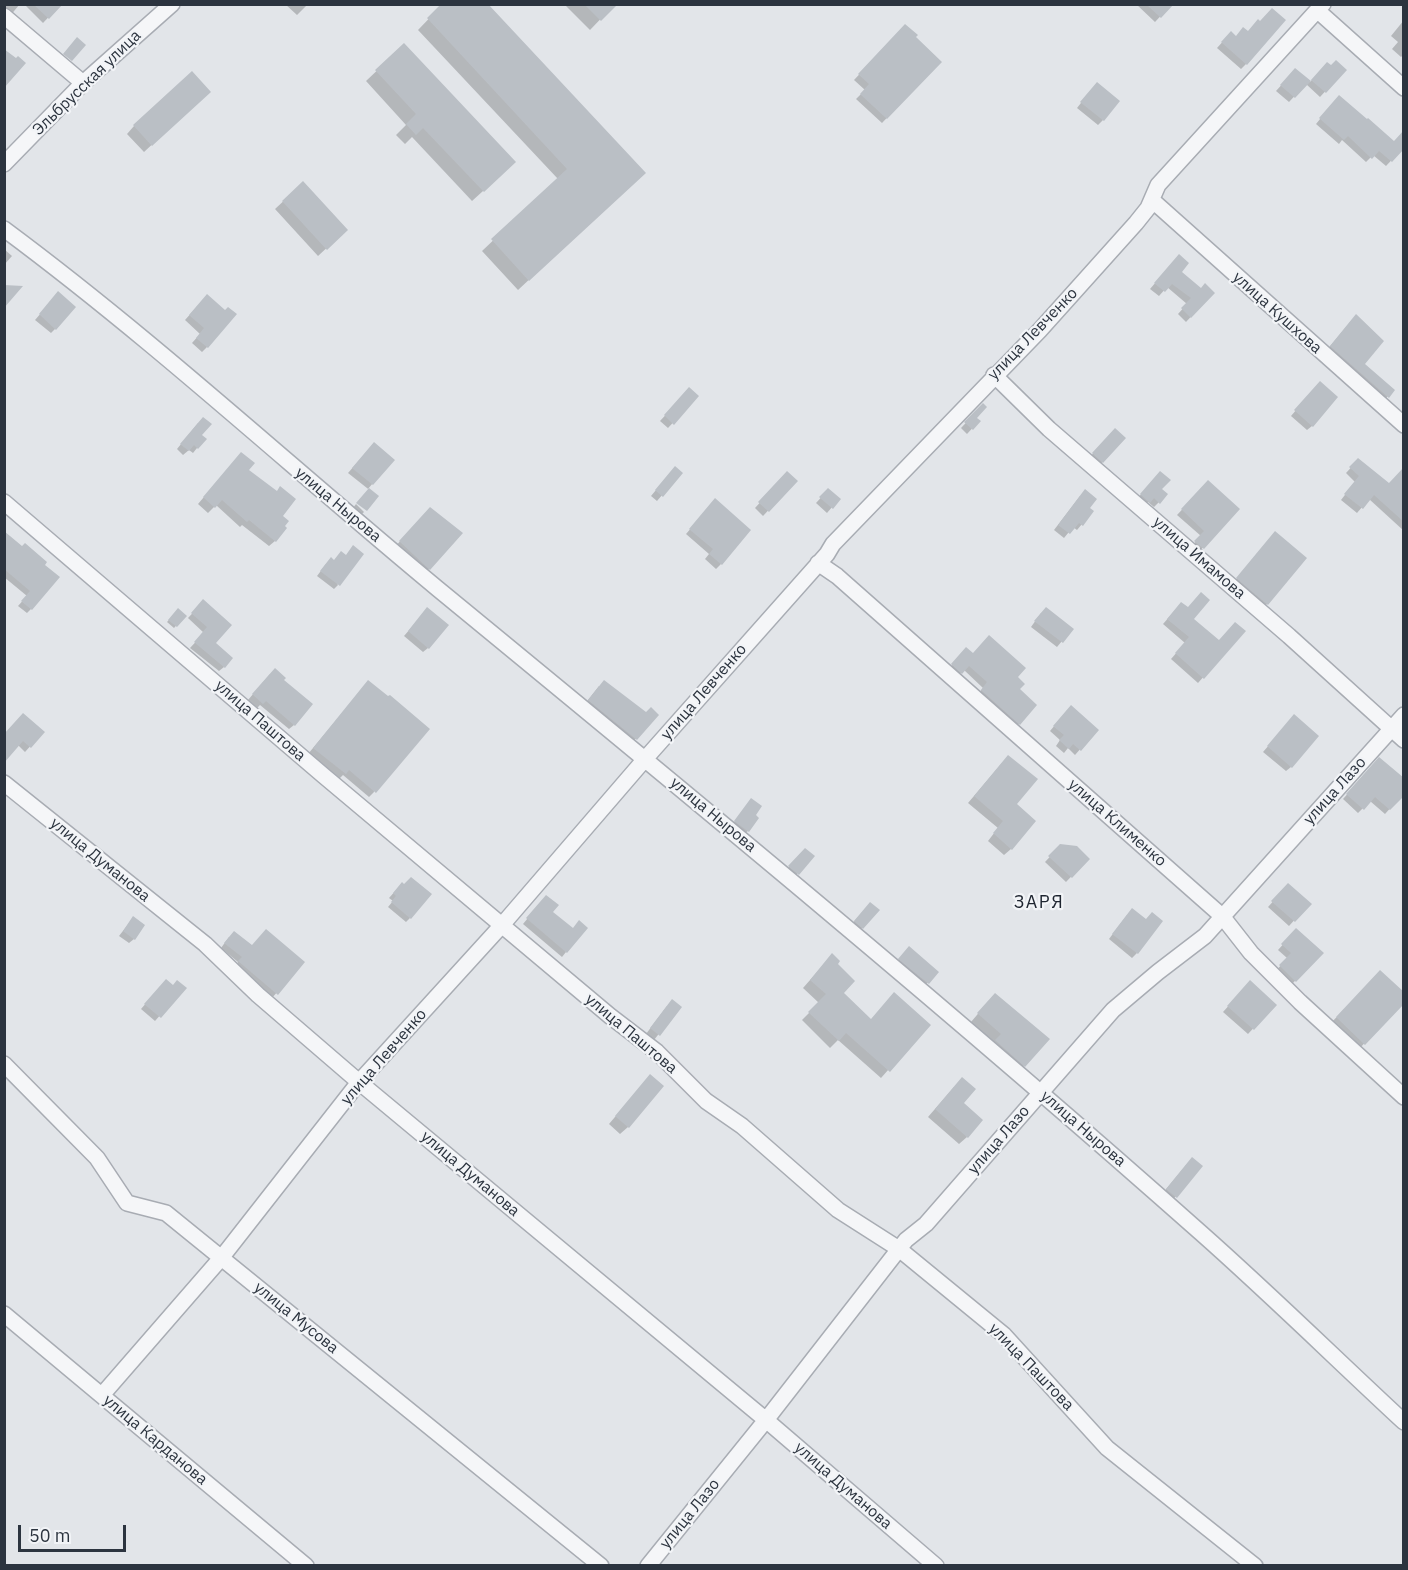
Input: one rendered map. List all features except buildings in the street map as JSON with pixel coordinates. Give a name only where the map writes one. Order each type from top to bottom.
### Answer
[{"type":"street","name":"Эльбрусская улица","points":[[4,164],[83,83],[172,4]]},
{"type":"street","points":[[1320,8],[1404,88]]},
{"type":"street","name":"улица Левченко","points":[[102,1395],[222,1257],[359,1082],[502,925],[841,535],[1040,330],[1148,208],[1158,185],[1320,8]]},
{"type":"street","points":[[4,16],[83,83]]},
{"type":"street","name":"улица Кушхова","points":[[1152,200],[1404,425]]},
{"type":"street","name":"улица Нырова","points":[[4,229],[73,280],[391,550],[645,759],[1041,1092],[1205,1236],[1404,1422]]},
{"type":"street","name":"улица Имамова","points":[[994,375],[1049,429],[1281,629],[1404,740]]},
{"type":"street","name":"улица Паштова","points":[[4,502],[610,1016],[657,1052],[706,1101],[742,1126],[838,1210],[899,1249],[1004,1335],[1107,1448],[1255,1566]]},
{"type":"street","name":"улица Клименко","points":[[818,563],[837,576],[1222,916],[1259,962],[1404,1097]]},
{"type":"street","name":"улица Лазо","points":[[648,1566],[766,1420],[906,1240],[926,1224],[1113,1010],[1205,936],[1404,716]]},
{"type":"street","name":"улица Думанова","points":[[4,783],[206,944],[258,994],[359,1082],[766,1420],[936,1566]]},
{"type":"street","name":"улица Мусова","points":[[4,1064],[97,1158],[127,1203],[166,1213],[601,1566]]},
{"type":"street","name":"улица Карданова","points":[[4,1314],[306,1566]]},
{"type":"district","name":"ЗАРЯ","points":[[1039,903]]}]
